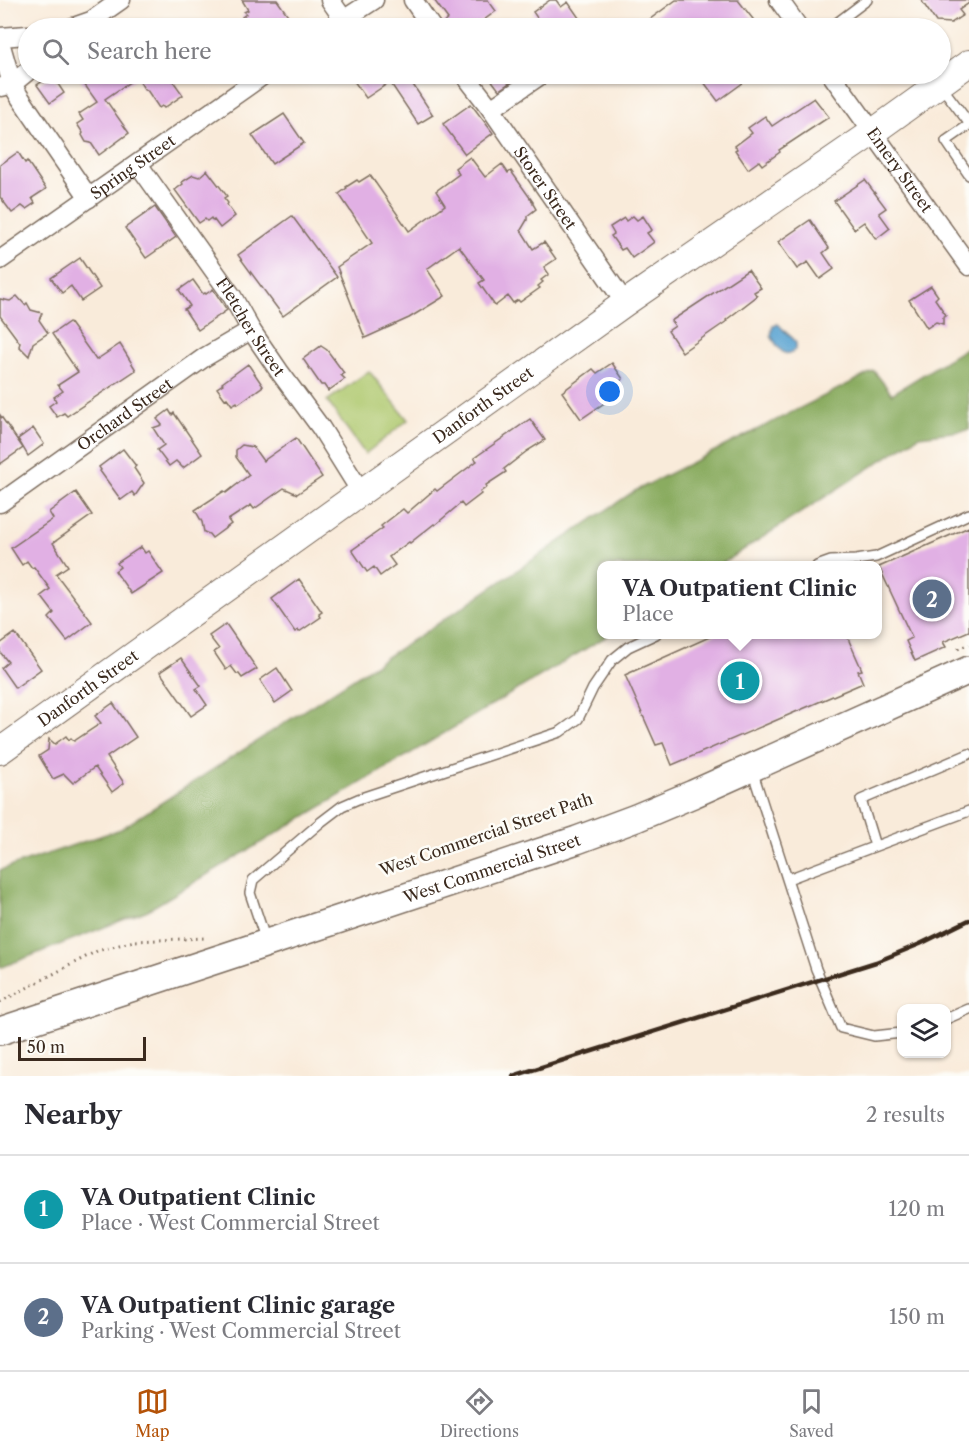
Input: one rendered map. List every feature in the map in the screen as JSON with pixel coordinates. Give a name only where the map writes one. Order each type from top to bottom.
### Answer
[{"type":"main road","name":"West Commercial Street","points":[[0,1031],[577,840],[752,768],[959,662]]},
{"type":"street","points":[[330,0],[336,18]]},
{"type":"street","points":[[347,18],[374,0]]},
{"type":"street","points":[[413,0],[425,18]]},
{"type":"street","points":[[778,0],[792,18]]},
{"type":"street","points":[[95,18],[113,3]]},
{"type":"street","points":[[96,18],[113,3]]},
{"type":"street","points":[[0,36],[18,35]]},
{"type":"street","points":[[0,42],[6,86],[18,96],[89,198]]},
{"type":"street","name":"Danforth Street","points":[[951,76],[969,63]]},
{"type":"street","name":"Spring Street","points":[[0,260],[250,84]]},
{"type":"street","name":"Storer Street","points":[[472,84],[625,303]]},
{"type":"street","points":[[491,109],[527,84]]},
{"type":"street","name":"Emery Street","points":[[838,84],[969,266]]},
{"type":"street","name":"Danforth Street","points":[[3,743],[310,530],[625,303],[940,84]]},
{"type":"street","name":"Fletcher Street","points":[[138,164],[232,296],[251,330],[321,428],[361,492]]},
{"type":"street","name":"Orchard Street","points":[[0,503],[205,357],[251,330]]},
{"type":"lane","points":[[843,18],[867,0]]},
{"type":"lane","points":[[940,84],[969,124],[946,141],[969,176]]},
{"type":"lane","points":[[831,561],[856,561],[876,557],[969,514]]},
{"type":"lane","points":[[267,944],[250,893],[253,880],[321,822],[342,806],[358,799],[560,732],[578,719],[593,688],[612,660],[628,647],[645,639]]},
{"type":"lane","points":[[874,846],[861,800],[969,754]]},
{"type":"lane","points":[[752,768],[819,980],[841,1028],[874,1036],[897,1034]]},
{"type":"lane","points":[[788,879],[969,811]]},
{"type":"lane","points":[[951,1017],[969,1009]]},
{"type":"path","points":[[959,662],[969,644]]},
{"type":"path","points":[[0,1002],[96,951],[134,941],[210,939]]},
{"type":"green space","points":[[969,346],[969,430],[919,436],[726,561],[597,561],[597,639],[602,639],[148,910],[0,968],[0,870],[121,829],[436,625],[633,492],[874,371],[892,394]]},
{"type":"green space","points":[[369,371],[408,420],[365,454],[327,401]]},
{"type":"water","points":[[778,324],[795,342],[796,349],[791,352],[781,351],[771,336],[773,325]]},
{"type":"building","points":[[242,0],[277,0],[290,18],[243,18],[246,14],[244,12],[248,10]]},
{"type":"building","points":[[434,0],[488,0],[496,11],[487,18],[447,18]]},
{"type":"building","points":[[550,0],[556,0],[561,7],[568,2],[579,18],[537,18],[533,12]]},
{"type":"building","points":[[676,0],[738,0],[752,18],[652,18]]},
{"type":"building","points":[[921,0],[969,0],[969,3],[959,10],[963,15],[951,23],[951,18],[933,18]]},
{"type":"building","points":[[58,84],[64,93],[50,103],[37,85]]},
{"type":"building","points":[[84,84],[127,84],[105,99],[129,133],[99,155],[91,143],[86,142],[77,124],[83,120],[79,114],[97,102]]},
{"type":"building","points":[[141,84],[175,84],[183,95],[164,108],[162,106],[159,108]]},
{"type":"building","points":[[356,84],[387,84],[366,98]]},
{"type":"building","points":[[391,84],[413,84],[433,115],[418,124]]},
{"type":"building","points":[[494,84],[508,84],[499,90]]},
{"type":"building","points":[[705,84],[741,84],[718,101]]},
{"type":"building","points":[[814,98],[829,117],[779,150],[780,152],[762,165],[759,161],[748,169],[735,150],[737,149],[735,146],[752,133],[748,128],[765,116],[772,126]]},
{"type":"building","points":[[471,104],[493,133],[465,154],[443,124]]},
{"type":"building","points":[[284,114],[304,143],[272,164],[252,135]]},
{"type":"building","points":[[18,152],[46,189],[32,198],[35,203],[26,209],[22,206],[12,213],[0,197],[0,165]]},
{"type":"building","points":[[470,157],[485,177],[502,164],[508,173],[511,171],[533,202],[536,209],[527,216],[521,230],[533,249],[544,242],[556,259],[544,267],[549,274],[541,280],[543,282],[538,286],[540,288],[520,302],[518,300],[513,303],[508,296],[495,306],[479,283],[484,280],[459,246],[427,269],[445,296],[409,318],[365,338],[337,267],[372,243],[339,194],[357,180],[359,182],[370,175],[409,231],[445,205],[436,191],[459,174],[455,168]]},
{"type":"building","points":[[207,170],[227,196],[224,198],[235,216],[220,228],[211,218],[199,223],[175,190],[193,175],[199,177]]},
{"type":"building","points":[[865,180],[886,208],[879,213],[890,228],[876,239],[864,222],[854,229],[834,201]]},
{"type":"building","points":[[155,207],[176,237],[146,258],[125,228]]},
{"type":"building","points":[[292,216],[337,277],[283,316],[238,255]]},
{"type":"building","points":[[633,216],[637,220],[643,216],[652,230],[647,233],[654,242],[632,258],[625,248],[621,250],[611,236],[614,234],[610,227],[624,218],[626,221]]},
{"type":"building","points":[[810,220],[829,248],[823,253],[834,269],[820,279],[808,262],[797,269],[778,242]]},
{"type":"building","points":[[80,258],[100,288],[81,301],[71,286],[62,293],[51,278]]},
{"type":"building","points":[[748,270],[761,288],[754,292],[757,296],[727,321],[682,352],[668,331],[675,326],[671,321]]},
{"type":"building","points":[[193,280],[203,294],[213,289],[227,310],[198,330],[184,309],[190,306],[179,290]]},
{"type":"building","points":[[931,286],[938,296],[935,299],[946,315],[943,317],[943,324],[936,322],[927,328],[909,300]]},
{"type":"building","points":[[17,296],[25,305],[27,303],[31,310],[42,313],[39,320],[48,333],[33,343],[29,356],[19,346],[20,343],[0,316],[0,299],[10,301]]},
{"type":"building","points":[[69,322],[96,360],[120,344],[136,370],[67,416],[64,413],[57,417],[49,406],[56,401],[54,397],[63,391],[58,385],[78,372],[52,334]]},
{"type":"building","points":[[321,346],[327,350],[344,373],[341,375],[345,379],[328,391],[324,385],[321,385],[303,359]]},
{"type":"building","points":[[612,363],[623,379],[609,392],[613,397],[581,419],[562,392],[593,369],[597,373]]},
{"type":"building","points":[[248,364],[263,386],[238,404],[237,402],[232,405],[217,388]]},
{"type":"building","points":[[169,410],[172,415],[174,413],[202,454],[183,468],[176,461],[169,466],[157,450],[164,445],[153,428],[162,425],[157,419]]},
{"type":"building","points":[[0,415],[23,448],[0,464]]},
{"type":"building","points":[[530,419],[545,440],[504,469],[506,472],[486,485],[487,487],[480,492],[481,494],[464,507],[461,503],[435,525],[389,557],[395,565],[380,576],[374,567],[367,572],[352,550],[383,528],[381,526],[403,509],[407,513],[435,489],[437,491],[477,461],[474,458]]},
{"type":"building","points":[[33,428],[44,444],[28,456],[18,439]]},
{"type":"building","points":[[296,438],[322,477],[297,494],[284,488],[254,509],[251,505],[228,520],[231,524],[212,538],[204,532],[202,522],[195,510],[224,491],[226,493],[249,475],[236,457],[236,450],[242,445],[253,447],[263,461]]},
{"type":"building","points":[[123,449],[136,466],[134,468],[144,483],[135,496],[132,492],[121,500],[99,467]]},
{"type":"building","points":[[76,492],[92,515],[53,543],[68,566],[56,574],[92,622],[67,641],[49,618],[54,613],[41,596],[50,589],[27,561],[22,565],[11,548],[53,519],[49,512]]},
{"type":"building","points":[[969,527],[969,631],[943,642],[946,647],[915,661],[906,641],[912,638],[882,573],[882,566]]},
{"type":"building","points":[[141,547],[145,553],[148,551],[163,573],[131,594],[115,571],[120,567],[117,563]]},
{"type":"building","points":[[299,579],[322,612],[319,614],[321,617],[299,632],[298,630],[295,632],[272,599]]},
{"type":"building","points":[[226,624],[257,669],[242,678],[231,666],[226,670],[214,652],[219,649],[209,636]]},
{"type":"building","points":[[15,633],[41,669],[15,688],[1,668],[8,662],[0,652],[0,644]]},
{"type":"building","points":[[705,639],[848,639],[862,670],[858,671],[863,683],[672,765],[663,743],[656,745],[625,675]]},
{"type":"building","points":[[181,658],[201,686],[196,689],[207,705],[191,716],[160,672]]},
{"type":"building","points":[[277,668],[292,691],[275,703],[260,680]]},
{"type":"building","points":[[113,703],[136,737],[107,757],[124,783],[112,792],[95,767],[73,783],[64,774],[53,779],[39,756],[48,750],[49,739],[55,744],[66,736],[69,740],[71,738],[74,741],[101,723],[95,716]]},
{"type":"railway","points":[[513,1076],[876,962],[969,920]]},
{"type":"place","name":"VA Outpatient Clinic garage","points":[[932,599]]},
{"type":"place","name":"VA Outpatient Clinic","points":[[740,681]]}]
